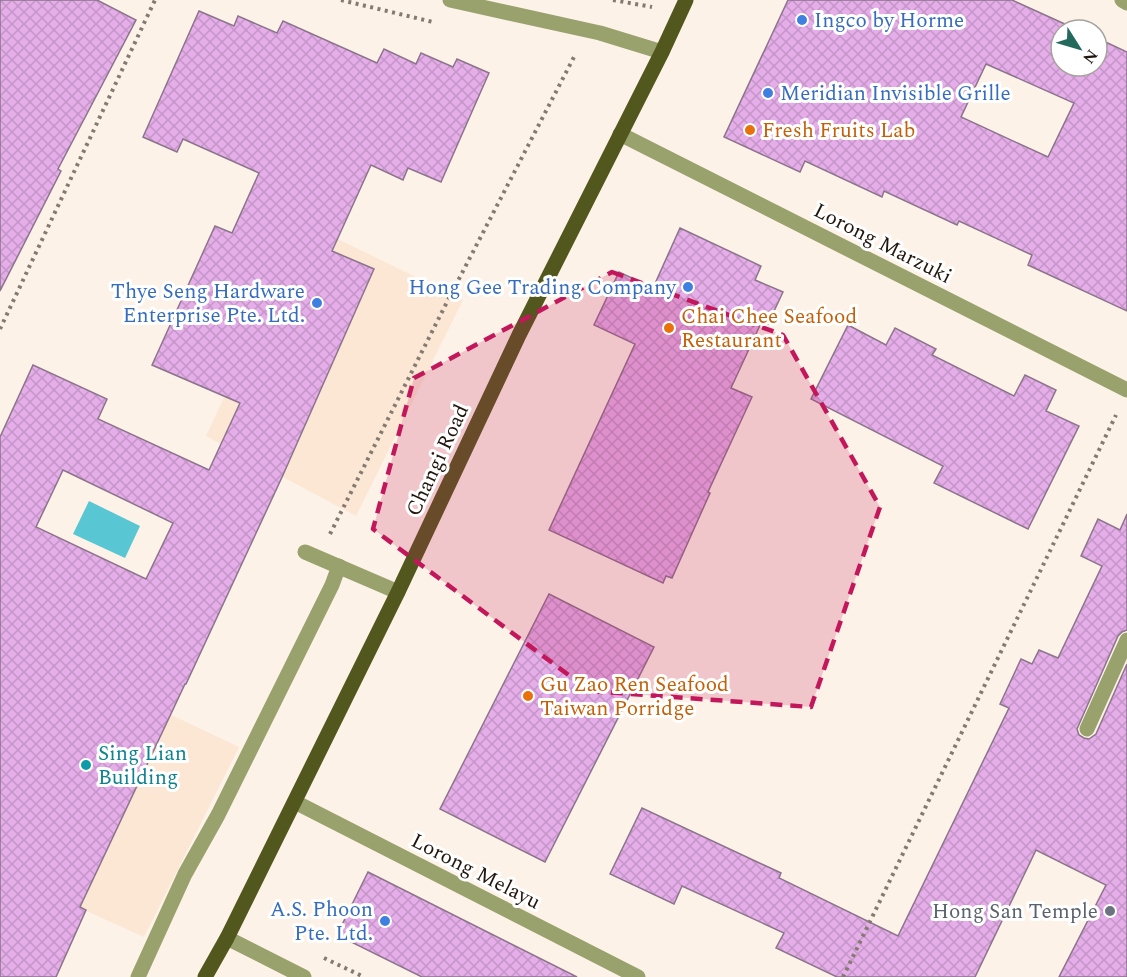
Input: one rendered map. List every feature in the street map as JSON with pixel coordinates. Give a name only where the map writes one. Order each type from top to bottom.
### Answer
[{"type":"main road","name":"Changi Road","points":[[205,977],[295,802],[398,592],[519,335],[662,52],[682,6]]},
{"type":"street","points":[[450,0],[600,33],[662,52]]},
{"type":"street","points":[[1122,0],[1127,3]]},
{"type":"street","name":"Lorong Marzuki","points":[[620,134],[1127,390]]},
{"type":"street","points":[[312,555],[398,592]]},
{"type":"street","points":[[138,977],[185,874],[218,815],[332,585],[339,566]]},
{"type":"street","points":[[1087,729],[1127,640]]},
{"type":"street","name":"Lorong Melayu","points":[[295,802],[638,977]]},
{"type":"street","points":[[227,938],[304,977]]},
{"type":"path","points":[[0,329],[155,0]]},
{"type":"path","points":[[613,0],[682,6]]},
{"type":"path","points":[[312,555],[574,57]]},
{"type":"path","points":[[843,977],[1120,409]]},
{"type":"path","points":[[322,957],[364,977]]},
{"type":"highlighted area","points":[[612,272],[783,335],[880,507],[811,707],[590,691],[373,529],[414,378]]},
{"type":"shaded area","points":[[305,223],[463,300],[356,516],[206,436]]},
{"type":"shaded area","points":[[0,634],[239,747],[144,937],[0,872]]},
{"type":"water","points":[[89,501],[140,526],[125,558],[73,534]]},
{"type":"building","points":[[0,0],[97,0],[136,20],[58,169],[61,171],[0,291]]},
{"type":"building","points":[[788,0],[1012,0],[1052,18],[1049,18],[1049,78],[1109,78],[1109,44],[1127,52],[1127,311],[1028,265],[1032,255],[959,221],[957,225],[884,191],[882,197],[805,161],[800,172],[724,137]],"holes":[[[986,64],[1074,103],[1048,157],[961,117]]]},
{"type":"building","points":[[199,11],[234,26],[238,16],[277,33],[283,21],[377,63],[384,49],[416,64],[421,53],[453,67],[457,59],[489,73],[441,182],[408,168],[403,180],[371,165],[332,251],[374,269],[283,475],[80,907],[86,910],[56,977],[0,977],[0,437],[33,365],[107,399],[98,419],[209,470],[240,403],[152,365],[215,226],[232,233],[259,173],[183,139],[177,152],[143,137]],"holes":[[[63,470],[173,523],[146,579],[36,527]]]},
{"type":"building","points":[[680,228],[761,266],[755,280],[783,292],[768,324],[762,321],[731,388],[752,397],[708,492],[710,493],[672,578],[666,576],[663,583],[549,530],[635,344],[594,325],[619,272],[653,288]]},
{"type":"building","points":[[848,325],[886,345],[895,328],[936,349],[932,355],[1014,396],[1025,375],[1056,390],[1046,411],[1079,426],[1028,529],[934,483],[943,466],[811,399]]},
{"type":"building","points":[[1127,514],[1127,630],[1118,636],[1077,729],[1079,735],[1084,738],[1089,739],[1096,734],[1127,664],[1127,977],[1059,977],[1106,885],[1036,850],[975,977],[837,977],[776,948],[784,933],[682,886],[674,904],[610,874],[642,808],[781,873],[779,878],[898,936],[1009,708],[1000,704],[1021,659],[1032,664],[1039,650],[1058,658],[1102,566],[1081,556],[1098,519],[1120,530]]},
{"type":"building","points":[[549,594],[654,647],[545,862],[440,809]]},
{"type":"building","points":[[368,872],[577,977],[422,977],[337,935]]},
{"type":"place","name":"Ingco by Horme","points":[[802,20]]},
{"type":"place","name":"Meridian Invisible Grille","points":[[768,93]]},
{"type":"place","name":"Fresh Fruits Lab","points":[[750,130]]},
{"type":"place","name":"Hong Gee Trading Company","points":[[688,287]]},
{"type":"place","name":"Thye Seng Hardware Enterprise Pte. Ltd.","points":[[317,303]]},
{"type":"place","name":"Chai Chee Seafood Restaurant","points":[[669,328]]},
{"type":"place","name":"Gu Zao Ren Seafood Taiwan Porridge","points":[[528,696]]},
{"type":"place","name":"Sing Lian Building","points":[[86,765]]},
{"type":"place","name":"Hong San Temple","points":[[1110,911]]},
{"type":"place","name":"A.S. Phoon Pte. Ltd.","points":[[385,921]]}]
